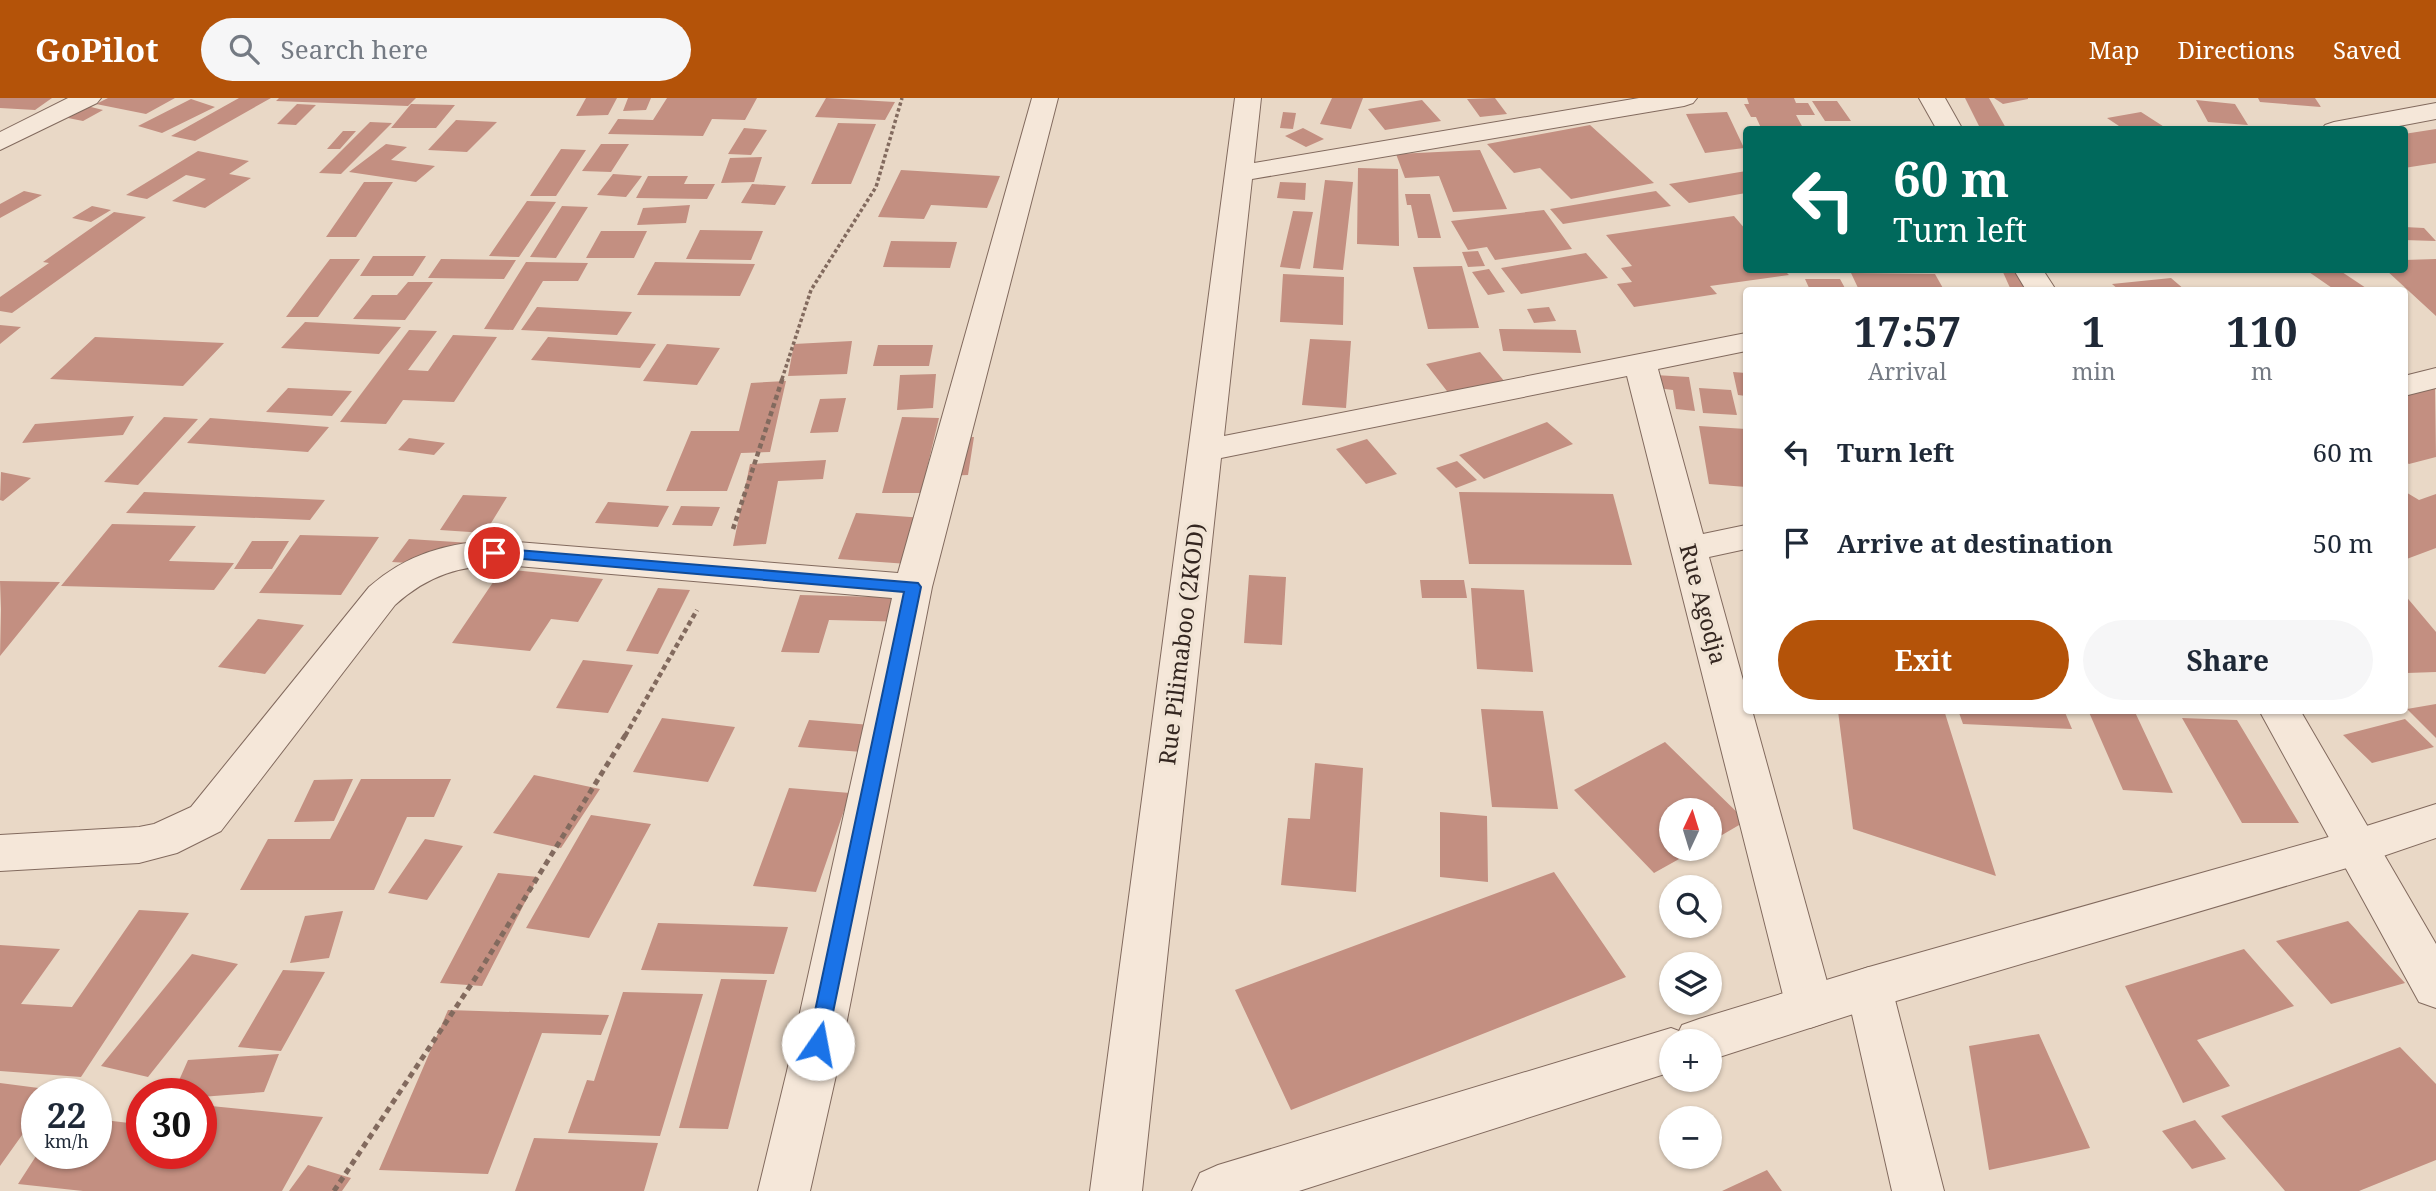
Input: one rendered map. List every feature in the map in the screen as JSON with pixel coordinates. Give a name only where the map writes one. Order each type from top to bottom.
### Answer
[{"type":"street","points":[[0,142],[88,98]]},
{"type":"street","points":[[784,1191],[812,1071],[913,587],[1045,98]]},
{"type":"street","name":"Rue Pilimaboo (2KOD)","points":[[1116,1191],[1248,98]]},
{"type":"street","points":[[1239,173],[1684,98]]},
{"type":"street","points":[[1932,98],[1948,126]]},
{"type":"street","points":[[2355,126],[2436,111]]},
{"type":"street","points":[[1205,451],[1743,343]]},
{"type":"street","name":"Rue Agodja","points":[[1640,363],[1810,1007]]},
{"type":"street","points":[[2408,385],[2436,378]]},
{"type":"street","points":[[1689,549],[1743,538]]},
{"type":"street","points":[[0,853],[139,845],[162,840],[206,819],[394,584],[412,572],[447,558],[478,552],[913,587]]},
{"type":"street","points":[[2281,714],[2436,987]]},
{"type":"street","points":[[1722,1034],[1869,988],[2357,847],[2436,821]]},
{"type":"street","points":[[1869,988],[1918,1191]]},
{"type":"street","points":[[1218,1191],[1659,1054]]},
{"type":"path","points":[[334,1191],[450,1019],[656,686],[719,571],[811,289],[876,187],[902,98]]},
{"type":"building","points":[[0,98],[52,98],[35,110],[0,108]]},
{"type":"building","points":[[108,98],[175,98],[146,114],[96,104]]},
{"type":"building","points":[[239,98],[271,98],[195,141],[171,136]]},
{"type":"building","points":[[279,98],[416,98],[408,106],[276,101]]},
{"type":"building","points":[[586,98],[617,98],[608,115],[576,116]]},
{"type":"building","points":[[628,98],[651,98],[646,110],[623,111]]},
{"type":"building","points":[[667,98],[757,98],[745,120],[712,119],[703,136],[608,134],[618,119],[653,120]]},
{"type":"building","points":[[826,98],[895,102],[885,120],[815,117]]},
{"type":"building","points":[[1332,98],[1363,98],[1351,129],[1320,124]]},
{"type":"building","points":[[1495,98],[1507,114],[1480,117],[1467,99]]},
{"type":"building","points":[[1747,98],[1794,98],[1796,103],[1808,103],[1815,115],[1796,115],[1802,126],[1760,126],[1744,104],[1749,104]]},
{"type":"building","points":[[1965,98],[1989,98],[2005,126],[1979,126]]},
{"type":"building","points":[[1994,98],[2028,98],[2028,99],[2003,104]]},
{"type":"building","points":[[2258,98],[2315,98],[2321,107],[2260,102]]},
{"type":"building","points":[[191,99],[215,107],[162,133],[138,126]]},
{"type":"building","points":[[1422,100],[1441,121],[1385,130],[1368,109]]},
{"type":"building","points":[[2196,100],[2235,104],[2248,125],[2208,122]]},
{"type":"building","points":[[1812,101],[1837,101],[1851,121],[1825,121]]},
{"type":"building","points":[[297,104],[316,105],[296,125],[277,124]]},
{"type":"building","points":[[411,104],[455,105],[436,128],[391,128]]},
{"type":"building","points":[[83,105],[103,110],[83,121],[63,117]]},
{"type":"building","points":[[1283,112],[1296,113],[1293,129],[1280,128]]},
{"type":"building","points":[[1727,112],[1743,148],[1705,153],[1686,114]]},
{"type":"building","points":[[2141,112],[2163,126],[2119,126],[2107,118]]},
{"type":"building","points":[[456,120],[497,122],[467,152],[428,150]]},
{"type":"building","points":[[370,122],[392,123],[341,174],[319,173]]},
{"type":"building","points":[[838,123],[876,124],[851,184],[811,184]]},
{"type":"building","points":[[1590,125],[1654,183],[1571,199],[1540,168],[1514,173],[1487,144]]},
{"type":"building","points":[[744,128],[767,130],[751,155],[728,154]]},
{"type":"building","points":[[1303,128],[1324,139],[1306,147],[1285,136]]},
{"type":"building","points":[[2436,129],[2436,163],[2408,167],[2408,133]]},
{"type":"building","points":[[343,131],[356,131],[340,149],[327,149]]},
{"type":"building","points":[[386,144],[407,147],[391,160],[435,166],[416,182],[349,172]]},
{"type":"building","points":[[601,144],[629,144],[611,172],[582,171]]},
{"type":"building","points":[[561,149],[586,150],[556,196],[530,196]]},
{"type":"building","points":[[1480,150],[1507,209],[1453,212],[1439,176],[1405,178],[1396,154]]},
{"type":"building","points":[[198,151],[249,161],[229,174],[251,178],[205,208],[172,201],[206,179],[186,175],[147,199],[126,195]]},
{"type":"building","points":[[762,157],[754,182],[721,183],[730,158]]},
{"type":"building","points":[[1358,168],[1398,169],[1399,246],[1357,244]]},
{"type":"building","points":[[901,170],[1000,176],[987,208],[931,205],[924,219],[878,217]]},
{"type":"building","points":[[1743,172],[1743,194],[1689,203],[1669,184]]},
{"type":"building","points":[[613,174],[642,176],[626,197],[597,195]]},
{"type":"building","points":[[648,176],[688,176],[684,184],[715,184],[707,199],[636,198]]},
{"type":"building","points":[[1325,180],[1353,182],[1343,270],[1313,268]]},
{"type":"building","points":[[364,182],[393,182],[356,237],[326,237]]},
{"type":"building","points":[[1280,182],[1306,183],[1305,200],[1277,198]]},
{"type":"building","points":[[752,184],[786,186],[775,205],[741,203]]},
{"type":"building","points":[[24,191],[42,195],[0,218],[0,204]]},
{"type":"building","points":[[1656,191],[1671,206],[1563,224],[1550,209]]},
{"type":"building","points":[[1405,194],[1430,194],[1441,238],[1418,238],[1411,205],[1407,205]]},
{"type":"building","points":[[527,201],[556,202],[519,257],[489,256]]},
{"type":"building","points":[[690,205],[686,223],[637,225],[643,208]]},
{"type":"building","points":[[92,206],[111,210],[91,222],[72,218]]},
{"type":"building","points":[[562,206],[588,207],[556,258],[530,257]]},
{"type":"building","points":[[1544,210],[1572,249],[1495,260],[1487,247],[1468,250],[1451,221]]},
{"type":"building","points":[[1293,211],[1313,212],[1300,269],[1280,267]]},
{"type":"building","points":[[114,212],[146,217],[12,313],[0,311],[0,297],[49,263],[43,262]]},
{"type":"building","points":[[1734,216],[1743,226],[1743,273],[1789,275],[1710,286],[1717,294],[1634,307],[1617,284],[1632,282],[1621,268],[1632,266],[1606,235]]},
{"type":"building","points":[[2408,227],[2424,228],[2436,241],[2408,240]]},
{"type":"building","points":[[700,230],[763,231],[751,260],[686,259]]},
{"type":"building","points":[[601,231],[647,231],[634,258],[586,258]]},
{"type":"building","points":[[891,241],[957,242],[950,268],[883,267]]},
{"type":"building","points":[[1478,251],[1485,266],[1468,267],[1462,252]]},
{"type":"building","points":[[1586,253],[1608,278],[1521,294],[1501,268]]},
{"type":"building","points":[[373,256],[426,256],[413,276],[360,276]]},
{"type":"building","points":[[330,259],[360,259],[318,317],[286,317]]},
{"type":"building","points":[[441,259],[516,260],[504,279],[428,278]]},
{"type":"building","points":[[2436,259],[2436,316],[2408,290],[2408,287],[2404,287],[2389,273],[2408,273],[2408,260]]},
{"type":"building","points":[[526,262],[588,263],[578,281],[543,281],[513,330],[484,329]]},
{"type":"building","points":[[655,262],[755,264],[740,296],[637,295]]},
{"type":"building","points":[[1462,266],[1479,328],[1428,329],[1413,267]]},
{"type":"building","points":[[1489,269],[1505,292],[1488,295],[1472,272]]},
{"type":"building","points":[[1851,273],[1935,274],[1942,287],[1858,287]]},
{"type":"building","points":[[2003,273],[2024,273],[2032,287],[2010,287]]},
{"type":"building","points":[[2310,273],[2344,273],[2364,287],[2331,287]]},
{"type":"building","points":[[1283,274],[1344,277],[1343,325],[1280,322]]},
{"type":"building","points":[[2171,278],[2182,287],[2116,287],[2112,284]]},
{"type":"building","points":[[1805,279],[1840,279],[1844,287],[1809,287]]},
{"type":"building","points":[[408,282],[433,282],[405,320],[353,319],[372,295],[397,295]]},
{"type":"building","points":[[537,307],[632,312],[617,335],[521,330]]},
{"type":"building","points":[[1549,307],[1556,321],[1534,323],[1527,309]]},
{"type":"building","points":[[305,322],[401,327],[379,354],[281,348]]},
{"type":"building","points":[[0,325],[21,327],[0,344]]},
{"type":"building","points":[[1499,329],[1576,330],[1581,353],[1503,351]]},
{"type":"building","points":[[409,330],[437,331],[408,370],[428,371],[453,335],[497,337],[454,402],[403,400],[386,424],[340,422]]},
{"type":"building","points":[[95,337],[224,343],[183,386],[50,379]]},
{"type":"building","points":[[548,337],[656,344],[640,368],[531,360]]},
{"type":"building","points":[[1310,339],[1351,341],[1346,408],[1302,405]]},
{"type":"building","points":[[852,341],[847,374],[788,376],[794,344]]},
{"type":"building","points":[[667,344],[720,348],[697,385],[643,381]]},
{"type":"building","points":[[878,345],[933,345],[929,366],[873,366]]},
{"type":"building","points":[[1480,352],[1505,382],[1450,395],[1426,364]]},
{"type":"building","points":[[1733,372],[1743,373],[1743,396],[1738,395]]},
{"type":"building","points":[[936,374],[933,408],[897,410],[900,375]]},
{"type":"building","points":[[1655,375],[1689,377],[1695,411],[1676,409],[1673,390],[1657,388]]},
{"type":"building","points":[[786,381],[770,452],[741,453],[727,491],[666,491],[691,431],[739,431],[751,383]]},
{"type":"building","points":[[2435,387],[2436,457],[2409,464],[2408,463],[2408,394]]},
{"type":"building","points":[[288,388],[352,391],[332,416],[266,412]]},
{"type":"building","points":[[1699,388],[1731,390],[1737,415],[1703,413]]},
{"type":"building","points":[[846,398],[838,432],[810,433],[820,399]]},
{"type":"building","points":[[134,416],[123,435],[22,443],[35,424]]},
{"type":"building","points":[[164,417],[198,419],[138,485],[104,482]]},
{"type":"building","points":[[902,417],[939,418],[921,493],[882,493]]},
{"type":"building","points":[[210,418],[329,427],[308,452],[187,443]]},
{"type":"building","points":[[1547,422],[1573,444],[1484,479],[1459,455]]},
{"type":"building","points":[[1699,426],[1743,429],[1743,487],[1709,484]]},
{"type":"building","points":[[974,437],[968,475],[940,476],[945,438]]},
{"type":"building","points":[[409,438],[445,443],[434,455],[398,450]]},
{"type":"building","points":[[1367,439],[1397,474],[1366,484],[1336,449]]},
{"type":"building","points":[[826,460],[823,479],[778,481],[766,544],[733,546],[750,464]]},
{"type":"building","points":[[1457,461],[1477,480],[1456,488],[1436,468]]},
{"type":"building","points":[[1,472],[31,478],[3,501],[0,500]]},
{"type":"building","points":[[144,492],[325,500],[310,520],[126,513]]},
{"type":"building","points":[[1459,492],[1613,494],[1632,565],[1469,564]]},
{"type":"building","points":[[2408,493],[2419,500],[2436,494],[2436,548],[2408,558]]},
{"type":"building","points":[[463,495],[507,497],[485,533],[440,530]]},
{"type":"building","points":[[608,502],[669,506],[658,527],[595,523]]},
{"type":"building","points":[[681,506],[720,507],[712,526],[672,525]]},
{"type":"building","points":[[856,513],[924,518],[908,564],[838,559]]},
{"type":"building","points":[[112,524],[196,526],[169,561],[234,563],[214,590],[61,586]]},
{"type":"building","points":[[300,535],[379,537],[341,595],[259,593]]},
{"type":"building","points":[[409,539],[471,543],[456,566],[392,562]]},
{"type":"building","points":[[252,541],[289,541],[272,569],[234,569]]},
{"type":"building","points":[[502,569],[603,579],[578,622],[551,619],[530,651],[452,643]]},
{"type":"building","points":[[1249,575],[1286,577],[1282,645],[1244,643]]},
{"type":"building","points":[[1420,580],[1464,580],[1467,598],[1422,598]]},
{"type":"building","points":[[0,581],[60,582],[0,656],[1,609]]},
{"type":"building","points":[[658,588],[690,590],[658,654],[626,651]]},
{"type":"building","points":[[1471,588],[1524,590],[1533,672],[1477,669]]},
{"type":"building","points":[[800,595],[919,598],[913,622],[829,620],[819,653],[781,652]]},
{"type":"building","points":[[2408,599],[2436,632],[2436,672],[2408,673]]},
{"type":"building","points":[[258,619],[304,625],[265,674],[218,667]]},
{"type":"building","points":[[583,660],[633,665],[608,713],[556,708]]},
{"type":"building","points":[[2436,704],[2436,738],[2408,710]]},
{"type":"building","points":[[1481,709],[1543,711],[1558,809],[1492,807]]},
{"type":"building","points":[[1838,714],[1945,714],[1996,876],[1853,829]]},
{"type":"building","points":[[1959,714],[2066,714],[2072,729],[1963,724]]},
{"type":"building","points":[[2090,714],[2136,714],[2173,793],[2123,790]]},
{"type":"building","points":[[662,718],[735,727],[708,782],[633,772]]},
{"type":"building","points":[[2182,718],[2237,720],[2299,823],[2242,823]]},
{"type":"building","points":[[2405,719],[2434,747],[2372,763],[2343,735]]},
{"type":"building","points":[[809,720],[871,725],[862,752],[798,747]]},
{"type":"building","points":[[1665,742],[1746,821],[1722,835],[1722,798],[1659,798],[1659,861],[1676,861],[1654,873],[1574,790]]},
{"type":"building","points":[[1315,763],[1363,768],[1356,892],[1281,885],[1288,818],[1310,819]]},
{"type":"building","points":[[534,775],[600,789],[561,848],[493,833]]},
{"type":"building","points":[[353,779],[334,821],[294,822],[314,780]]},
{"type":"building","points":[[361,779],[451,779],[434,817],[407,817],[374,890],[240,890],[268,839],[330,839]]},
{"type":"building","points":[[789,788],[850,793],[816,892],[753,886]]},
{"type":"building","points":[[1440,812],[1487,816],[1488,882],[1440,877]]},
{"type":"building","points":[[591,815],[651,824],[589,938],[526,928]]},
{"type":"building","points":[[425,839],[463,846],[427,900],[388,893]]},
{"type":"building","points":[[1554,872],[1626,977],[1291,1110],[1235,990]]},
{"type":"building","points":[[498,873],[538,877],[482,986],[440,983]]},
{"type":"building","points":[[139,910],[189,913],[81,1077],[0,1071],[0,945],[60,949],[21,1004],[72,1007]]},
{"type":"building","points":[[343,911],[329,958],[290,963],[305,916]]},
{"type":"building","points":[[2348,921],[2405,983],[2331,1004],[2276,941]]},
{"type":"building","points":[[658,923],[788,927],[774,974],[641,970]]},
{"type":"building","points":[[2244,949],[2294,1006],[2197,1040],[2230,1086],[2183,1103],[2125,986]]},
{"type":"building","points":[[192,954],[238,964],[148,1077],[101,1066]]},
{"type":"building","points":[[283,970],[325,972],[281,1051],[238,1047]]},
{"type":"building","points":[[721,979],[767,980],[728,1129],[679,1128]]},
{"type":"building","points":[[623,992],[703,994],[660,1136],[568,1133],[587,1080],[594,1081]]},
{"type":"building","points":[[448,1010],[609,1015],[601,1035],[542,1033],[488,1174],[379,1170]]},
{"type":"building","points":[[2039,1034],[2090,1148],[1989,1170],[1969,1046]]},
{"type":"building","points":[[2400,1047],[2436,1084],[2436,1160],[2359,1191],[2285,1191],[2221,1116]]},
{"type":"building","points":[[279,1054],[264,1092],[217,1096],[217,1078],[180,1078],[188,1060]]},
{"type":"building","points":[[0,1083],[21,1086],[21,1136],[0,1166]]},
{"type":"building","points":[[217,1107],[323,1117],[282,1191],[83,1191],[18,1184],[28,1169],[112,1169],[112,1121],[126,1123],[126,1169],[217,1169]]},
{"type":"building","points":[[2195,1120],[2226,1159],[2192,1169],[2162,1131]]},
{"type":"building","points":[[534,1138],[658,1143],[644,1191],[515,1191]]},
{"type":"building","points":[[308,1165],[351,1178],[342,1191],[289,1191]]},
{"type":"building","points":[[1767,1170],[1782,1191],[1722,1191]]},
{"type":"route","points":[[494,553],[913,587],[818,1044]]}]
